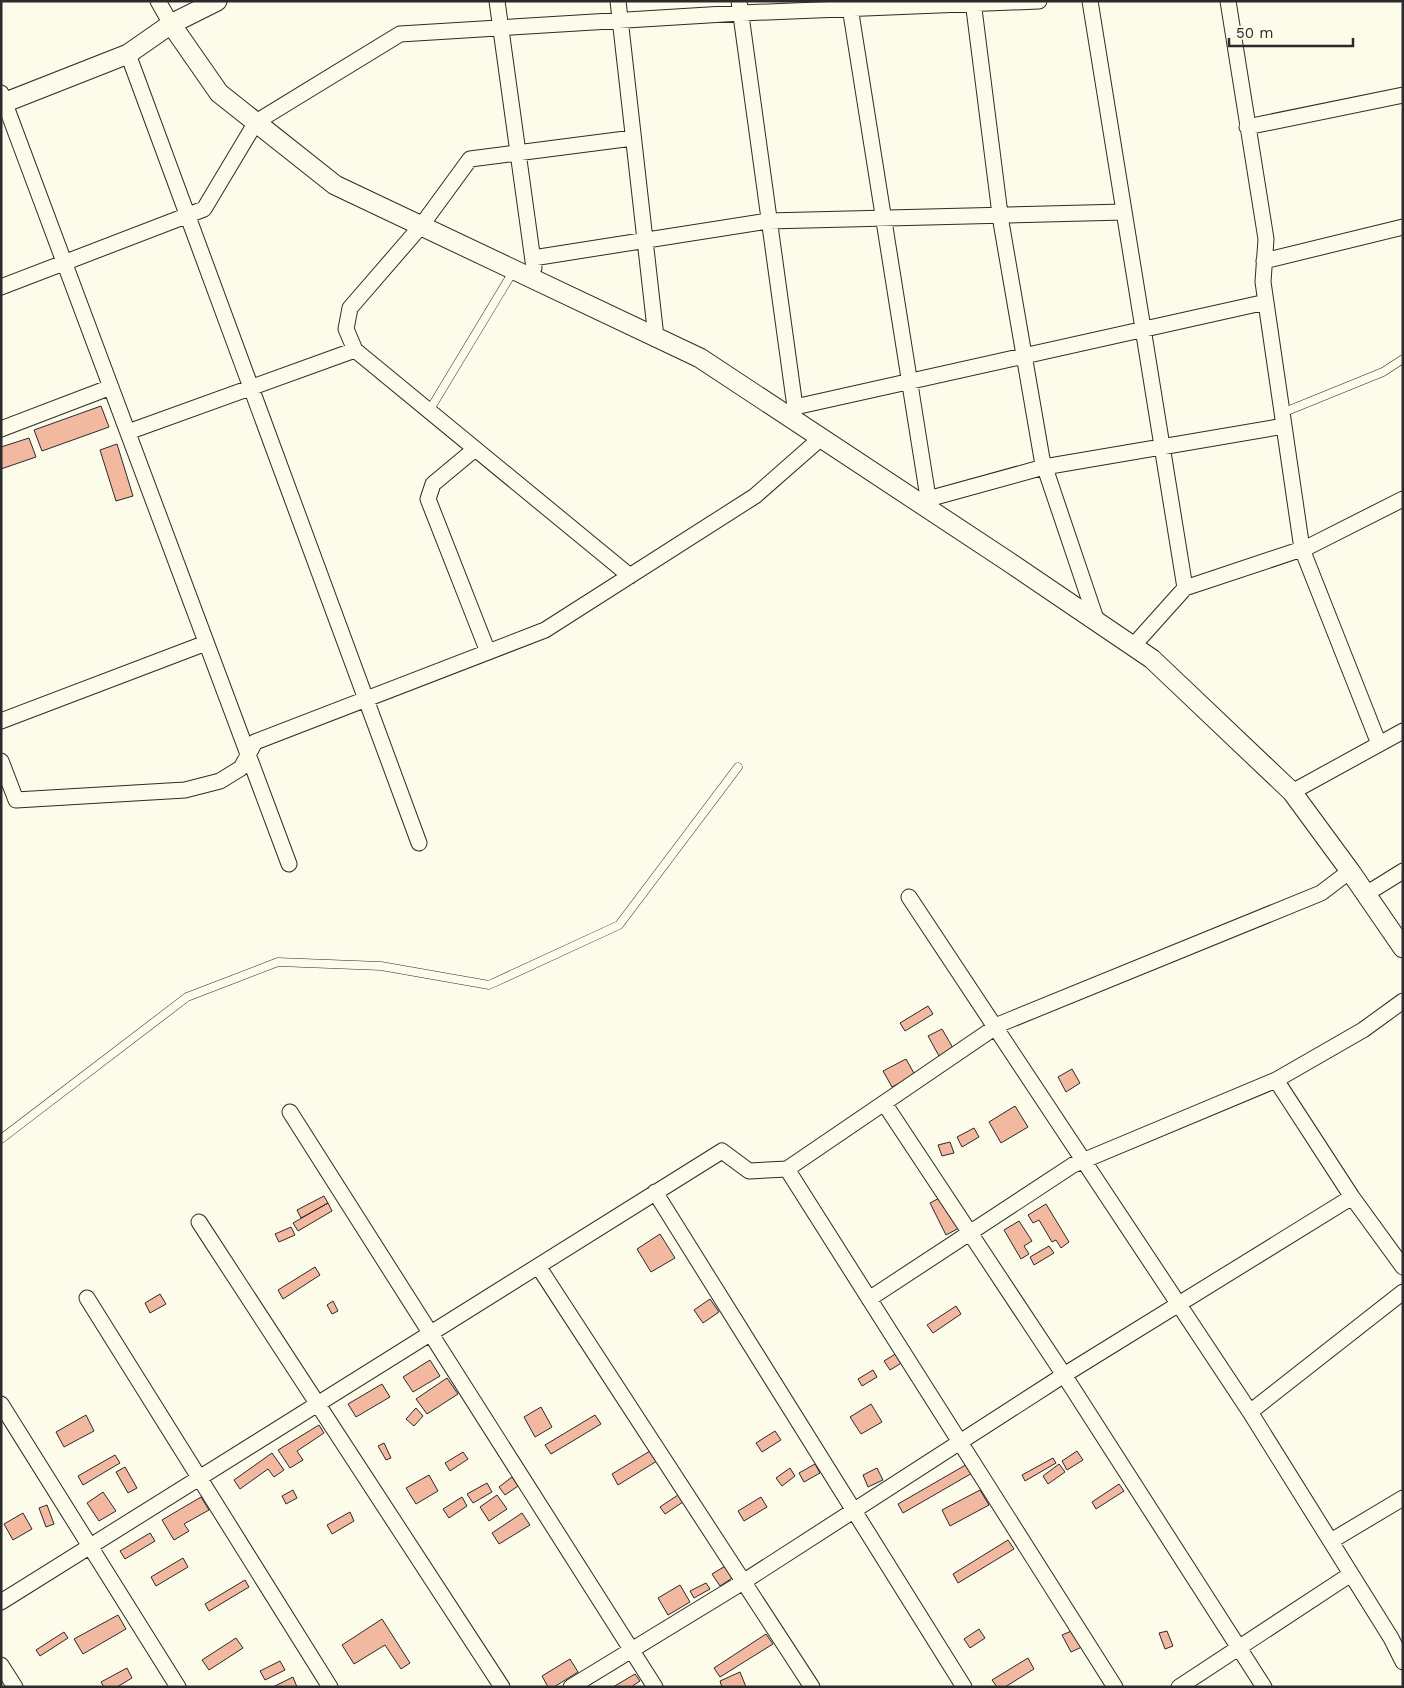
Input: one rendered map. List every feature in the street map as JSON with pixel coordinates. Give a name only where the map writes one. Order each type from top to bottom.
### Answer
[{"type":"street","points":[[158,1],[171,24],[219,93],[335,185],[700,358],[795,414],[820,438],[929,505],[1152,659],[1292,792],[1350,870],[1403,948]]},
{"type":"street","points":[[217,1],[171,24],[128,54],[2,100],[65,262],[289,864]]},
{"type":"street","points":[[497,1],[536,280]]},
{"type":"street","points":[[618,1],[656,337]]},
{"type":"street","points":[[1,287],[204,209],[256,122],[400,34],[620,20],[740,7],[1039,1]]},
{"type":"street","points":[[1090,1],[1185,588]]},
{"type":"street","points":[[1228,1],[1227,7],[1266,239],[1263,282],[1302,549],[1379,744]]},
{"type":"street","points":[[973,2],[1000,216],[1044,466],[1096,622]]},
{"type":"street","points":[[849,5],[929,505]]},
{"type":"street","points":[[740,7],[795,414]]},
{"type":"street","points":[[128,54],[419,843]]},
{"type":"street","points":[[1247,127],[1403,95]]},
{"type":"street","points":[[630,576],[355,350],[346,329],[350,308],[420,226],[470,159],[634,138]]},
{"type":"street","points":[[533,258],[768,221],[1124,212]]},
{"type":"street","points":[[1264,262],[1403,227]]},
{"type":"street","points":[[795,414],[910,382],[1266,302]]},
{"type":"street","points":[[128,432],[355,350]]},
{"type":"street","points":[[1,429],[111,387]]},
{"type":"street","points":[[929,505],[1044,466],[1162,446],[1283,419]]},
{"type":"street","points":[[1,761],[16,800],[185,790],[220,782],[241,768],[255,742],[544,630],[755,496],[820,438]]},
{"type":"street","points":[[475,449],[433,484],[428,500],[488,652]]},
{"type":"street","points":[[1133,646],[1185,588],[1302,549],[1403,499]]},
{"type":"street","points":[[1,721],[206,643]]},
{"type":"street","points":[[1292,792],[1403,731]]},
{"type":"street","points":[[1,1602],[722,1150],[749,1172],[787,1169],[995,1027],[1321,893],[1350,870]]},
{"type":"street","points":[[1366,894],[1403,871]]},
{"type":"street","points":[[909,897],[1250,1412],[1352,1574],[1397,1636],[1403,1662]]},
{"type":"street","points":[[870,1300],[1072,1165],[1276,1080],[1363,1030],[1403,1001]]},
{"type":"street","points":[[1276,1080],[1352,1197],[1403,1266]]},
{"type":"street","points":[[884,1103],[1064,1375],[1264,1687]]},
{"type":"street","points":[[290,1112],[655,1687]]},
{"type":"street","points":[[787,1169],[1115,1687]]},
{"type":"street","points":[[655,1192],[964,1687]]},
{"type":"street","points":[[571,1687],[743,1582],[1064,1375],[1352,1197]]},
{"type":"street","points":[[199,1222],[502,1687]]},
{"type":"street","points":[[538,1266],[812,1687]]},
{"type":"street","points":[[1250,1412],[1403,1292]]},
{"type":"street","points":[[87,1298],[330,1687]]},
{"type":"street","points":[[1,1404],[178,1687]]},
{"type":"street","points":[[1331,1541],[1403,1498]]},
{"type":"street","points":[[1179,1687],[1352,1574]]},
{"type":"street","points":[[1,1665],[15,1687]]},
{"type":"lane","points":[[429,411],[514,270]]},
{"type":"lane","points":[[1283,419],[1383,372],[1403,359]]},
{"type":"lane","points":[[1,1139],[187,997],[278,962],[381,966],[489,985],[619,925],[738,767]]},
{"type":"building","points":[[101,406],[109,427],[42,451],[34,430]]},
{"type":"building","points":[[29,438],[36,457],[1,469],[1,447]]},
{"type":"building","points":[[117,444],[133,496],[116,501],[100,450]]},
{"type":"building","points":[[928,1006],[933,1014],[905,1031],[900,1023]]},
{"type":"building","points":[[942,1029],[953,1048],[939,1056],[928,1036]]},
{"type":"building","points":[[906,1059],[915,1075],[892,1087],[883,1071]]},
{"type":"building","points":[[1072,1069],[1080,1083],[1066,1092],[1058,1077]]},
{"type":"building","points":[[1015,1106],[1028,1127],[1001,1143],[989,1122]]},
{"type":"building","points":[[974,1128],[979,1137],[962,1147],[957,1137]]},
{"type":"building","points":[[950,1142],[954,1153],[942,1156],[938,1145]]},
{"type":"building","points":[[945,1195],[961,1227],[946,1235],[930,1203]]},
{"type":"building","points":[[324,1196],[328,1203],[301,1218],[297,1210]]},
{"type":"building","points":[[328,1203],[332,1211],[298,1231],[293,1223]]},
{"type":"building","points":[[1046,1204],[1069,1242],[1061,1248],[1056,1240],[1052,1242],[1039,1220],[1033,1223],[1028,1215]]},
{"type":"building","points":[[1019,1221],[1032,1241],[1024,1246],[1029,1254],[1021,1259],[1004,1230]]},
{"type":"building","points":[[291,1227],[295,1235],[279,1242],[275,1234]]},
{"type":"building","points":[[660,1234],[675,1258],[651,1272],[637,1249]]},
{"type":"building","points":[[1049,1246],[1054,1253],[1034,1265],[1030,1257]]},
{"type":"building","points":[[315,1267],[320,1275],[283,1299],[278,1290]]},
{"type":"building","points":[[160,1294],[166,1304],[150,1313],[145,1303]]},
{"type":"building","points":[[710,1299],[719,1312],[703,1323],[694,1310]]},
{"type":"building","points":[[333,1301],[338,1311],[332,1314],[327,1305]]},
{"type":"building","points":[[956,1306],[961,1314],[933,1333],[927,1325]]},
{"type":"building","points":[[897,1353],[903,1362],[890,1370],[884,1361]]},
{"type":"building","points":[[430,1360],[440,1376],[413,1392],[403,1377]]},
{"type":"building","points":[[873,1370],[877,1377],[862,1386],[858,1379]]},
{"type":"building","points":[[447,1378],[458,1394],[427,1414],[416,1399]]},
{"type":"building","points":[[382,1384],[390,1397],[356,1417],[348,1404]]},
{"type":"building","points":[[871,1404],[882,1422],[861,1434],[850,1417]]},
{"type":"building","points":[[541,1407],[552,1427],[535,1437],[524,1417]]},
{"type":"building","points":[[416,1408],[423,1416],[414,1426],[406,1419]]},
{"type":"building","points":[[86,1415],[94,1431],[64,1447],[56,1432]]},
{"type":"building","points":[[595,1415],[601,1424],[551,1454],[545,1445]]},
{"type":"building","points":[[319,1425],[324,1433],[297,1451],[303,1460],[290,1468],[278,1450]]},
{"type":"building","points":[[775,1431],[781,1440],[762,1452],[756,1443]]},
{"type":"building","points":[[384,1443],[391,1458],[386,1460],[378,1446]]},
{"type":"building","points":[[650,1451],[657,1461],[618,1485],[612,1474]]},
{"type":"building","points":[[1077,1451],[1083,1460],[1067,1470],[1062,1461]]},
{"type":"building","points":[[463,1452],[468,1459],[450,1471],[445,1463]]},
{"type":"building","points":[[272,1453],[284,1470],[274,1477],[268,1469],[240,1489],[234,1480]]},
{"type":"building","points":[[115,1455],[120,1463],[83,1485],[78,1476]]},
{"type":"building","points":[[1053,1458],[1056,1463],[1025,1481],[1022,1475]]},
{"type":"building","points":[[969,1463],[974,1472],[903,1513],[898,1504]]},
{"type":"building","points":[[815,1464],[820,1473],[804,1482],[799,1473]]},
{"type":"building","points":[[1059,1464],[1065,1472],[1048,1484],[1043,1476]]},
{"type":"building","points":[[125,1467],[137,1488],[128,1493],[116,1472]]},
{"type":"building","points":[[790,1468],[795,1476],[782,1486],[776,1478]]},
{"type":"building","points":[[877,1468],[883,1480],[868,1487],[863,1475]]},
{"type":"building","points":[[429,1475],[438,1491],[416,1504],[406,1488]]},
{"type":"building","points":[[512,1477],[518,1486],[505,1495],[499,1487]]},
{"type":"building","points":[[487,1483],[492,1492],[473,1503],[467,1494]]},
{"type":"building","points":[[1119,1484],[1124,1491],[1096,1509],[1092,1502]]},
{"type":"building","points":[[293,1490],[297,1498],[286,1504],[282,1496]]},
{"type":"building","points":[[980,1490],[989,1505],[950,1526],[942,1510]]},
{"type":"building","points":[[103,1492],[116,1511],[99,1521],[87,1503]]},
{"type":"building","points":[[681,1493],[686,1500],[665,1514],[660,1507]]},
{"type":"building","points":[[497,1495],[507,1509],[489,1521],[480,1507]]},
{"type":"building","points":[[201,1497],[209,1510],[184,1524],[189,1531],[174,1540],[162,1520]]},
{"type":"building","points":[[462,1497],[467,1506],[449,1518],[443,1509]]},
{"type":"building","points":[[761,1497],[767,1507],[744,1521],[738,1511]]},
{"type":"building","points":[[47,1505],[54,1524],[46,1527],[39,1508]]},
{"type":"building","points":[[350,1512],[354,1521],[332,1534],[327,1525]]},
{"type":"building","points":[[23,1513],[32,1529],[13,1540],[4,1524]]},
{"type":"building","points":[[522,1513],[530,1525],[499,1544],[492,1533]]},
{"type":"building","points":[[150,1533],[155,1541],[125,1559],[120,1551]]},
{"type":"building","points":[[1008,1540],[1014,1549],[958,1583],[953,1574]]},
{"type":"building","points":[[183,1558],[188,1567],[156,1586],[151,1577]]},
{"type":"building","points":[[727,1565],[734,1577],[720,1586],[712,1574]]},
{"type":"building","points":[[245,1580],[249,1587],[209,1611],[205,1604]]},
{"type":"building","points":[[706,1583],[710,1589],[694,1598],[690,1591]]},
{"type":"building","points":[[680,1585],[690,1602],[668,1615],[658,1598]]},
{"type":"building","points":[[118,1615],[126,1629],[83,1654],[74,1639]]},
{"type":"building","points":[[382,1619],[410,1663],[401,1669],[385,1645],[354,1664],[342,1645]]},
{"type":"building","points":[[979,1629],[985,1638],[970,1648],[964,1639]]},
{"type":"building","points":[[1076,1629],[1084,1646],[1071,1652],[1062,1635]]},
{"type":"building","points":[[1167,1631],[1173,1646],[1165,1649],[1159,1633]]},
{"type":"building","points":[[64,1632],[68,1638],[40,1656],[36,1650]]},
{"type":"building","points":[[766,1634],[773,1644],[720,1677],[714,1668]]},
{"type":"building","points":[[236,1638],[243,1648],[209,1670],[202,1660]]},
{"type":"building","points":[[1028,1658],[1034,1669],[1005,1687],[997,1687],[992,1680]]},
{"type":"building","points":[[570,1659],[578,1672],[554,1687],[548,1687],[542,1676]]},
{"type":"building","points":[[280,1661],[285,1670],[265,1680],[260,1671]]},
{"type":"building","points":[[127,1668],[132,1678],[117,1687],[104,1687],[101,1682]]},
{"type":"building","points":[[740,1672],[746,1687],[722,1687],[720,1681]]},
{"type":"building","points":[[635,1674],[640,1681],[631,1687],[613,1687]]},
{"type":"building","points":[[293,1677],[297,1687],[273,1687]]}]
